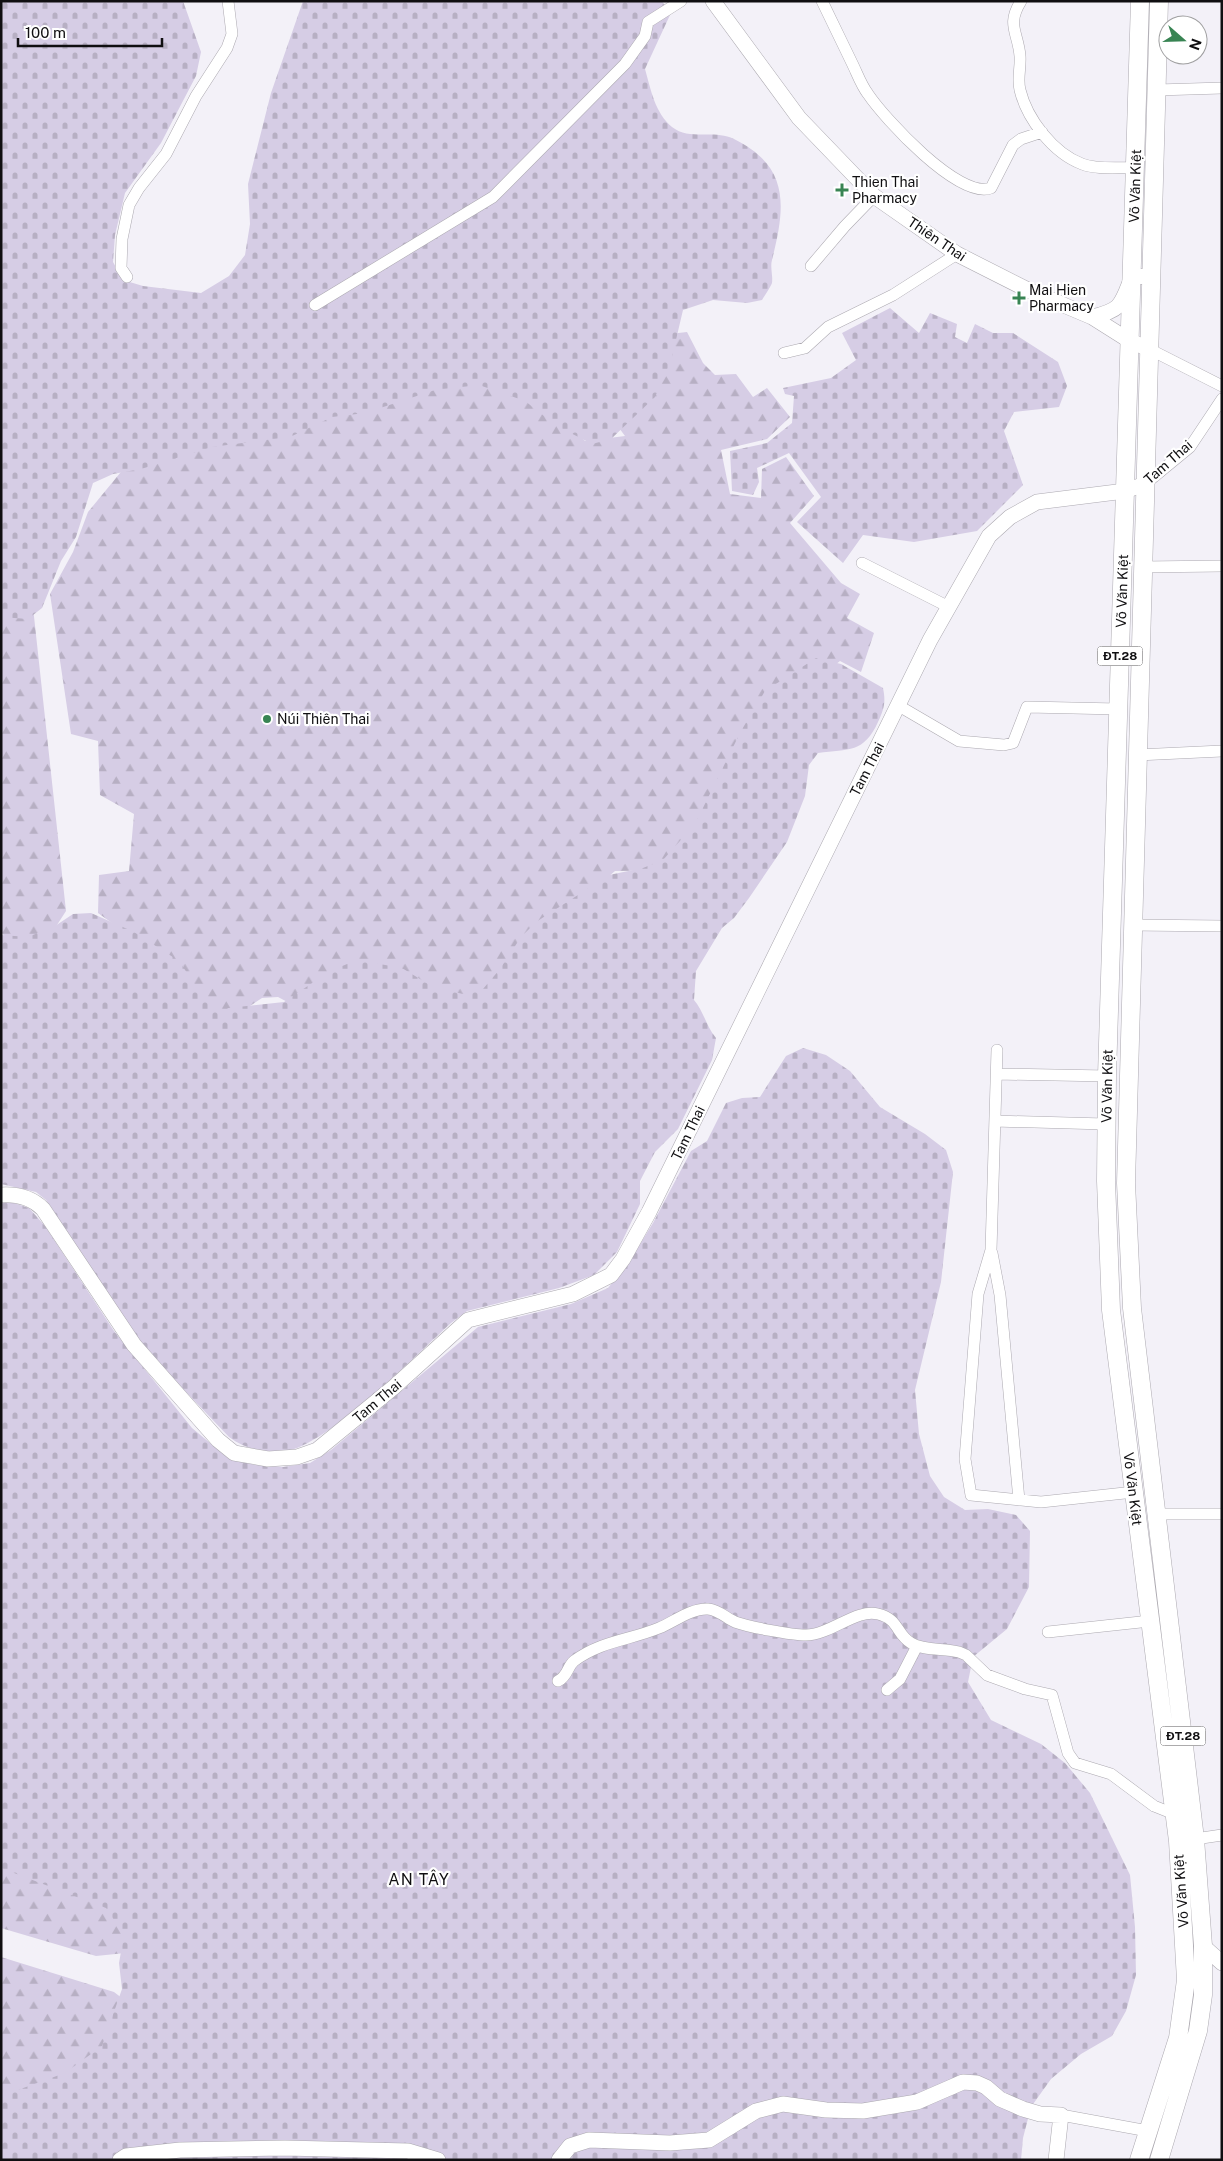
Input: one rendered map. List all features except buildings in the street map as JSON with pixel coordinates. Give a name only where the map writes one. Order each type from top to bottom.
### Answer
[{"type":"main road","name":"Võ Văn Kiệt","points":[[1139,2160],[1178,2038],[1186,1980],[1174,1814],[1111,1310],[1106,1124],[1140,1]]},
{"type":"main road","name":"Võ Văn Kiệt","points":[[1159,1],[1126,1183],[1132,1308],[1195,1839],[1203,1946],[1203,1995],[1198,2031],[1159,2160]]},
{"type":"main road","points":[[1111,1310],[1132,1308]]},
{"type":"main road","points":[[1143,1566],[1162,1563]]},
{"type":"main road","points":[[1184,1948],[1203,1946]]},
{"type":"street","points":[[127,277],[121,268],[122,239],[129,205],[139,188],[166,154],[196,96],[227,48],[232,34],[228,1]]},
{"type":"street","points":[[315,305],[493,197],[625,64],[644,36],[648,22],[681,1]]},
{"type":"street","name":"Thiên Thai","points":[[714,1],[799,118],[874,196],[957,254],[1028,290],[1092,318],[1130,341],[1149,349]]},
{"type":"street","points":[[822,1],[867,93],[898,131],[949,174],[967,186],[978,189],[991,188],[1012,145],[1021,139],[1042,132]]},
{"type":"street","points":[[1021,1],[1012,24],[1020,54],[1020,88],[1028,110],[1042,132],[1059,149],[1083,164],[1135,168]]},
{"type":"street","points":[[1157,90],[1222,88]]},
{"type":"street","points":[[812,266],[845,226],[874,196]]},
{"type":"street","points":[[784,353],[805,348],[828,327],[893,295],[957,254]]},
{"type":"street","points":[[1092,318],[1112,312],[1122,302],[1132,277],[1151,276]]},
{"type":"street","points":[[1149,349],[1222,386]]},
{"type":"street","name":"Tam Thai","points":[[1,1195],[36,1202],[134,1345],[218,1440],[234,1452],[268,1458],[297,1457],[317,1450],[394,1387],[468,1320],[573,1294],[611,1275],[623,1259],[649,1212],[899,706],[949,607],[989,536],[1010,517],[1037,502],[1125,491],[1145,484],[1190,447],[1222,399]]},
{"type":"street","points":[[862,563],[949,607]]},
{"type":"street","points":[[1143,567],[1222,566]]},
{"type":"street","points":[[899,706],[958,741],[1004,745],[1013,743],[1027,707],[1118,709]]},
{"type":"street","points":[[1137,755],[1222,751]]},
{"type":"street","points":[[1132,924],[1222,926]]},
{"type":"street","points":[[997,1050],[991,1250],[1000,1295],[1019,1500]]},
{"type":"street","points":[[996,1074],[1107,1076]]},
{"type":"street","points":[[995,1121],[1106,1124]]},
{"type":"street","points":[[991,1250],[978,1294],[965,1459],[970,1495],[1041,1502],[1134,1492]]},
{"type":"street","points":[[1156,1514],[1222,1514]]},
{"type":"street","points":[[558,1681],[566,1676],[573,1662],[590,1651],[614,1640],[659,1628],[702,1609],[714,1610],[740,1623],[807,1635],[822,1632],[871,1612],[888,1617],[895,1622],[908,1641],[917,1646],[959,1652],[966,1655],[987,1676],[1025,1689],[1052,1695],[1068,1752],[1075,1762],[1111,1774],[1154,1806],[1174,1814]]},
{"type":"street","points":[[1048,1632],[1150,1621]]},
{"type":"street","points":[[887,1690],[900,1678],[917,1646]]},
{"type":"street","points":[[1195,1839],[1222,1835]]},
{"type":"street","points":[[1203,1946],[1222,1963]]},
{"type":"street","points":[[558,2160],[570,2146],[589,2140],[670,2143],[709,2140],[756,2111],[782,2104],[826,2110],[863,2111],[917,2102],[963,2082],[977,2083],[986,2087],[1000,2099],[1040,2114],[1061,2115],[1148,2130]]},
{"type":"street","points":[[1056,2160],[1061,2115]]},
{"type":"street","points":[[120,2160],[126,2156],[180,2150],[285,2148],[408,2151],[438,2160]]},
{"type":"green space","points":[[1,1],[183,1],[201,52],[196,76],[161,143],[125,193],[115,235],[113,262],[123,280],[143,286],[201,293],[229,276],[245,255],[250,224],[248,184],[271,93],[303,1],[662,1],[670,15],[645,69],[654,101],[666,121],[679,131],[726,136],[753,150],[766,162],[779,190],[781,206],[780,223],[771,263],[772,283],[762,300],[747,303],[713,300],[683,310],[671,361],[655,397],[611,439],[592,444],[557,426],[525,401],[479,385],[435,390],[365,413],[332,417],[290,437],[212,447],[141,469],[113,474],[93,483],[76,537],[61,561],[42,608],[28,619],[1,617]]},
{"type":"green space","points":[[890,308],[919,333],[930,313],[957,324],[955,337],[967,343],[975,324],[993,333],[1013,333],[1058,362],[1067,386],[1059,407],[1014,412],[1004,431],[1023,485],[977,531],[914,542],[863,535],[843,563],[797,522],[821,497],[789,453],[757,468],[759,482],[753,495],[732,491],[730,451],[767,443],[792,423],[794,396],[785,394],[783,388],[831,378],[856,360],[842,333]]},
{"type":"green space","points":[[687,332],[703,363],[715,375],[736,374],[753,397],[767,388],[790,417],[767,439],[721,450],[730,494],[761,498],[762,469],[786,457],[814,496],[790,523],[841,583],[860,594],[847,618],[874,633],[861,672],[840,661],[810,685],[687,870],[615,871],[572,908],[503,995],[365,1043],[278,997],[262,998],[208,1034],[173,967],[98,913],[99,875],[129,871],[134,814],[100,795],[98,741],[71,734],[50,594],[73,552],[88,512],[125,467],[433,377],[536,388],[585,441],[625,436],[599,401],[661,335]]},
{"type":"green space","points":[[32,598],[66,911],[46,942],[14,946],[1,932],[1,603]]},
{"type":"green space","points":[[816,658],[841,664],[883,688],[884,705],[882,713],[873,732],[861,744],[847,750],[818,753],[809,765],[805,796],[787,842],[734,918],[722,928],[696,971],[694,1000],[716,1038],[712,1060],[678,1129],[655,1152],[640,1181],[640,1204],[617,1252],[594,1275],[559,1288],[467,1311],[451,1323],[395,1376],[348,1416],[325,1433],[304,1445],[286,1451],[263,1451],[242,1445],[229,1437],[145,1349],[46,1200],[36,1192],[1,1184],[1,935],[28,937],[55,926],[73,914],[91,913],[134,932],[179,961],[204,998],[220,1009],[284,1002],[330,971],[357,960],[402,968],[433,987],[463,994],[483,989],[500,969],[521,937],[536,922],[609,875],[643,868],[663,860],[695,824],[741,731],[765,691]]},
{"type":"green space","points":[[803,1048],[826,1055],[850,1071],[880,1107],[925,1134],[946,1150],[953,1172],[941,1282],[915,1390],[919,1434],[930,1476],[944,1497],[965,1510],[988,1509],[1016,1515],[1030,1531],[1029,1587],[1007,1629],[973,1657],[968,1682],[991,1720],[1041,1744],[1065,1763],[1090,1793],[1130,1875],[1135,1927],[1136,1975],[1126,2011],[1112,2036],[1081,2054],[1051,2079],[1031,2107],[1023,2138],[1021,2160],[1,2160],[1,2096],[65,2073],[102,2046],[122,1989],[119,1963],[124,1935],[106,1908],[1,1868],[1,1202],[11,1202],[29,1208],[45,1226],[114,1331],[192,1428],[228,1458],[255,1465],[283,1467],[310,1463],[331,1450],[478,1327],[571,1304],[608,1288],[629,1262],[653,1223],[691,1151],[707,1141],[726,1103],[742,1098],[760,1097],[786,1056]]},
{"type":"green space","points":[[1,1858],[162,1929],[135,1952],[96,1956],[1,1928]]},
{"type":"green space","points":[[1,1957],[114,1992],[157,2025],[1,2133]]},
{"type":"place","name":"Thien Thai Pharmacy","points":[[842,190]]},
{"type":"place","name":"Mai Hien Pharmacy","points":[[1019,298]]},
{"type":"place","name":"Núi Thiên Thai","points":[[267,719]]},
{"type":"district","name":"AN TÂY","points":[[419,1879]]}]
